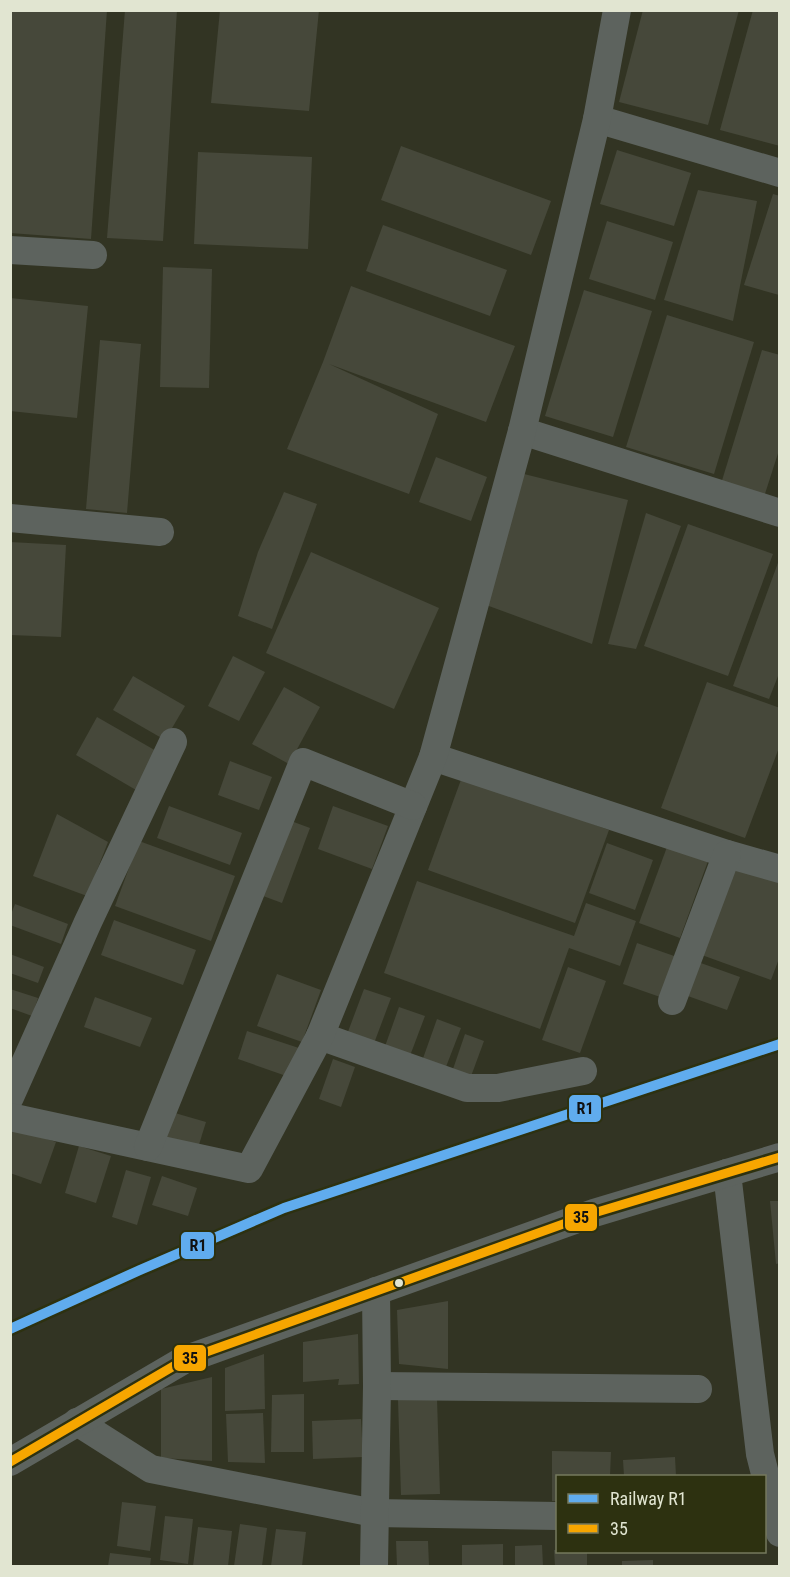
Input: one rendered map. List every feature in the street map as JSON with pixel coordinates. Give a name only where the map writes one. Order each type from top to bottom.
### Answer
[{"type":"street","points":[[10,1117],[249,1169],[320,1036],[433,757],[522,431],[597,118],[617,10]]},
{"type":"street","points":[[597,118],[780,173]]},
{"type":"street","points":[[10,250],[93,255]]},
{"type":"street","points":[[522,431],[780,513]]},
{"type":"street","points":[[10,518],[160,532]]},
{"type":"street","points":[[10,1097],[88,922],[173,742]]},
{"type":"street","points":[[433,757],[727,854],[780,869]]},
{"type":"street","points":[[148,1148],[303,762],[413,806]]},
{"type":"street","points":[[672,1001],[727,854]]},
{"type":"street","points":[[320,1036],[467,1088],[498,1088],[583,1071]]},
{"type":"street","points":[[10,1462],[184,1360],[594,1213],[780,1157]]},
{"type":"street","points":[[727,1173],[760,1454],[765,1475]]},
{"type":"street","points":[[374,1566],[376,1291]]},
{"type":"street","points":[[377,1386],[698,1389]]},
{"type":"street","points":[[78,1422],[151,1468],[374,1513],[556,1516]]},
{"type":"street","points":[[766,1478],[780,1533]]},
{"type":"building","points":[[10,10],[107,10],[91,239],[10,233]]},
{"type":"building","points":[[125,10],[177,10],[163,241],[107,238]]},
{"type":"building","points":[[220,10],[319,10],[309,111],[211,103]]},
{"type":"building","points":[[643,10],[739,10],[708,125],[619,102]]},
{"type":"building","points":[[753,10],[780,10],[780,146],[720,130]]},
{"type":"building","points":[[401,146],[551,201],[531,255],[381,200]]},
{"type":"building","points":[[617,150],[691,173],[674,226],[600,204]]},
{"type":"building","points":[[198,152],[312,157],[308,249],[194,244]]},
{"type":"building","points":[[698,190],[757,201],[733,321],[664,300]]},
{"type":"building","points":[[773,194],[780,196],[779,295],[744,285]]},
{"type":"building","points":[[607,221],[673,242],[655,300],[589,279]]},
{"type":"building","points":[[383,225],[507,270],[490,316],[366,271]]},
{"type":"building","points":[[163,267],[212,269],[209,388],[160,387]]},
{"type":"building","points":[[351,286],[515,346],[486,422],[329,364],[438,414],[409,494],[287,449]]},
{"type":"building","points":[[584,290],[652,311],[613,437],[545,416]]},
{"type":"building","points":[[10,298],[88,306],[77,418],[10,411]]},
{"type":"building","points":[[667,315],[754,342],[714,474],[626,447]]},
{"type":"building","points":[[100,340],[141,344],[127,513],[86,509]]},
{"type":"building","points":[[762,350],[780,355],[780,447],[763,500],[720,487]]},
{"type":"building","points":[[436,457],[487,477],[471,521],[419,502]]},
{"type":"building","points":[[524,474],[628,500],[592,644],[478,602]]},
{"type":"building","points":[[284,492],[317,504],[272,629],[238,616],[258,552]]},
{"type":"building","points":[[646,513],[681,526],[636,649],[608,644]]},
{"type":"building","points":[[688,524],[773,554],[728,676],[644,646]]},
{"type":"building","points":[[10,542],[66,545],[61,637],[10,635]]},
{"type":"building","points":[[311,552],[439,608],[394,709],[266,653]]},
{"type":"building","points":[[779,560],[780,671],[769,699],[733,686]]},
{"type":"building","points":[[233,656],[265,672],[239,721],[208,706]]},
{"type":"building","points":[[133,676],[185,706],[165,740],[113,710]]},
{"type":"building","points":[[707,682],[780,708],[780,745],[745,838],[661,808]]},
{"type":"building","points":[[284,687],[320,707],[289,764],[252,744]]},
{"type":"building","points":[[97,717],[158,752],[136,790],[76,755]]},
{"type":"building","points":[[230,761],[272,777],[259,810],[218,795]]},
{"type":"building","points":[[462,777],[609,830],[575,923],[428,870]]},
{"type":"building","points":[[169,806],[242,833],[230,865],[157,838]]},
{"type":"building","points":[[333,806],[388,826],[372,869],[318,849]]},
{"type":"building","points":[[57,814],[108,842],[87,896],[33,876]]},
{"type":"building","points":[[283,818],[310,828],[282,903],[255,893]]},
{"type":"building","points":[[139,841],[235,876],[211,941],[115,906]]},
{"type":"building","points":[[607,843],[653,860],[635,910],[589,893]]},
{"type":"building","points":[[667,847],[708,861],[680,938],[639,923]]},
{"type":"building","points":[[731,866],[780,883],[780,956],[771,980],[699,954]]},
{"type":"building","points":[[417,881],[574,936],[586,903],[636,921],[620,966],[569,948],[540,1029],[384,973]]},
{"type":"building","points":[[15,904],[68,924],[61,944],[10,925],[10,917]]},
{"type":"building","points":[[114,920],[196,950],[183,985],[101,955]]},
{"type":"building","points":[[637,943],[677,957],[663,998],[623,984]]},
{"type":"building","points":[[10,954],[44,967],[38,983],[10,973]]},
{"type":"building","points":[[698,962],[740,977],[727,1010],[685,995]]},
{"type":"building","points":[[568,967],[606,981],[580,1053],[542,1040]]},
{"type":"building","points":[[277,974],[321,990],[302,1042],[257,1026]]},
{"type":"building","points":[[10,989],[38,998],[32,1016],[10,1008]]},
{"type":"building","points":[[364,989],[391,998],[373,1046],[346,1037]]},
{"type":"building","points":[[95,997],[152,1018],[140,1047],[84,1027]]},
{"type":"building","points":[[399,1007],[425,1016],[408,1061],[383,1052]]},
{"type":"building","points":[[437,1019],[461,1028],[444,1072],[421,1064]]},
{"type":"building","points":[[247,1031],[302,1049],[292,1078],[238,1059]]},
{"type":"building","points":[[465,1034],[484,1041],[470,1079],[452,1072]]},
{"type":"building","points":[[333,1059],[355,1067],[341,1107],[319,1099]]},
{"type":"building","points":[[168,1111],[206,1122],[197,1151],[160,1141]]},
{"type":"building","points":[[10,1127],[56,1142],[41,1184],[10,1173]]},
{"type":"building","points":[[79,1146],[111,1156],[96,1203],[65,1193]]},
{"type":"building","points":[[126,1170],[151,1177],[137,1225],[112,1217]]},
{"type":"building","points":[[162,1176],[197,1188],[188,1216],[152,1205]]},
{"type":"building","points":[[770,1201],[780,1201],[780,1263],[776,1264]]},
{"type":"building","points":[[448,1301],[448,1369],[399,1364],[397,1310]]},
{"type":"building","points":[[358,1334],[359,1384],[338,1385],[339,1379],[303,1382],[303,1342]]},
{"type":"building","points":[[264,1354],[265,1409],[225,1411],[225,1368]]},
{"type":"building","points":[[212,1377],[212,1461],[161,1458],[161,1389]]},
{"type":"building","points":[[304,1394],[304,1452],[271,1452],[272,1395]]},
{"type":"building","points":[[437,1399],[440,1494],[401,1495],[398,1400]]},
{"type":"building","points":[[263,1413],[265,1463],[228,1462],[226,1414]]},
{"type":"building","points":[[361,1419],[363,1457],[313,1459],[312,1421]]},
{"type":"building","points":[[552,1451],[611,1452],[610,1475],[556,1475],[556,1501],[552,1501]]},
{"type":"building","points":[[675,1457],[676,1475],[624,1475],[623,1460]]},
{"type":"building","points":[[122,1502],[156,1506],[150,1551],[117,1546]]},
{"type":"building","points":[[165,1516],[193,1519],[188,1564],[160,1560]]},
{"type":"building","points":[[240,1524],[267,1528],[262,1566],[234,1566]]},
{"type":"building","points":[[198,1527],[232,1531],[228,1566],[193,1566]]},
{"type":"building","points":[[276,1529],[306,1532],[302,1566],[271,1566]]},
{"type":"building","points":[[396,1541],[428,1541],[429,1566],[397,1566]]},
{"type":"building","points":[[503,1544],[503,1566],[462,1566],[462,1545]]},
{"type":"building","points":[[542,1545],[543,1566],[515,1566],[515,1546]]},
{"type":"building","points":[[554,1550],[556,1553],[587,1553],[587,1566],[555,1566]]},
{"type":"building","points":[[110,1553],[151,1558],[150,1566],[108,1566]]},
{"type":"building","points":[[653,1560],[653,1566],[622,1566],[622,1561]]},
{"type":"rail line","name":"R1","points":[[10,1329],[284,1208],[780,1044]]},
{"type":"transit line","name":"35","points":[[10,1462],[184,1360],[594,1213],[780,1157]]}]
